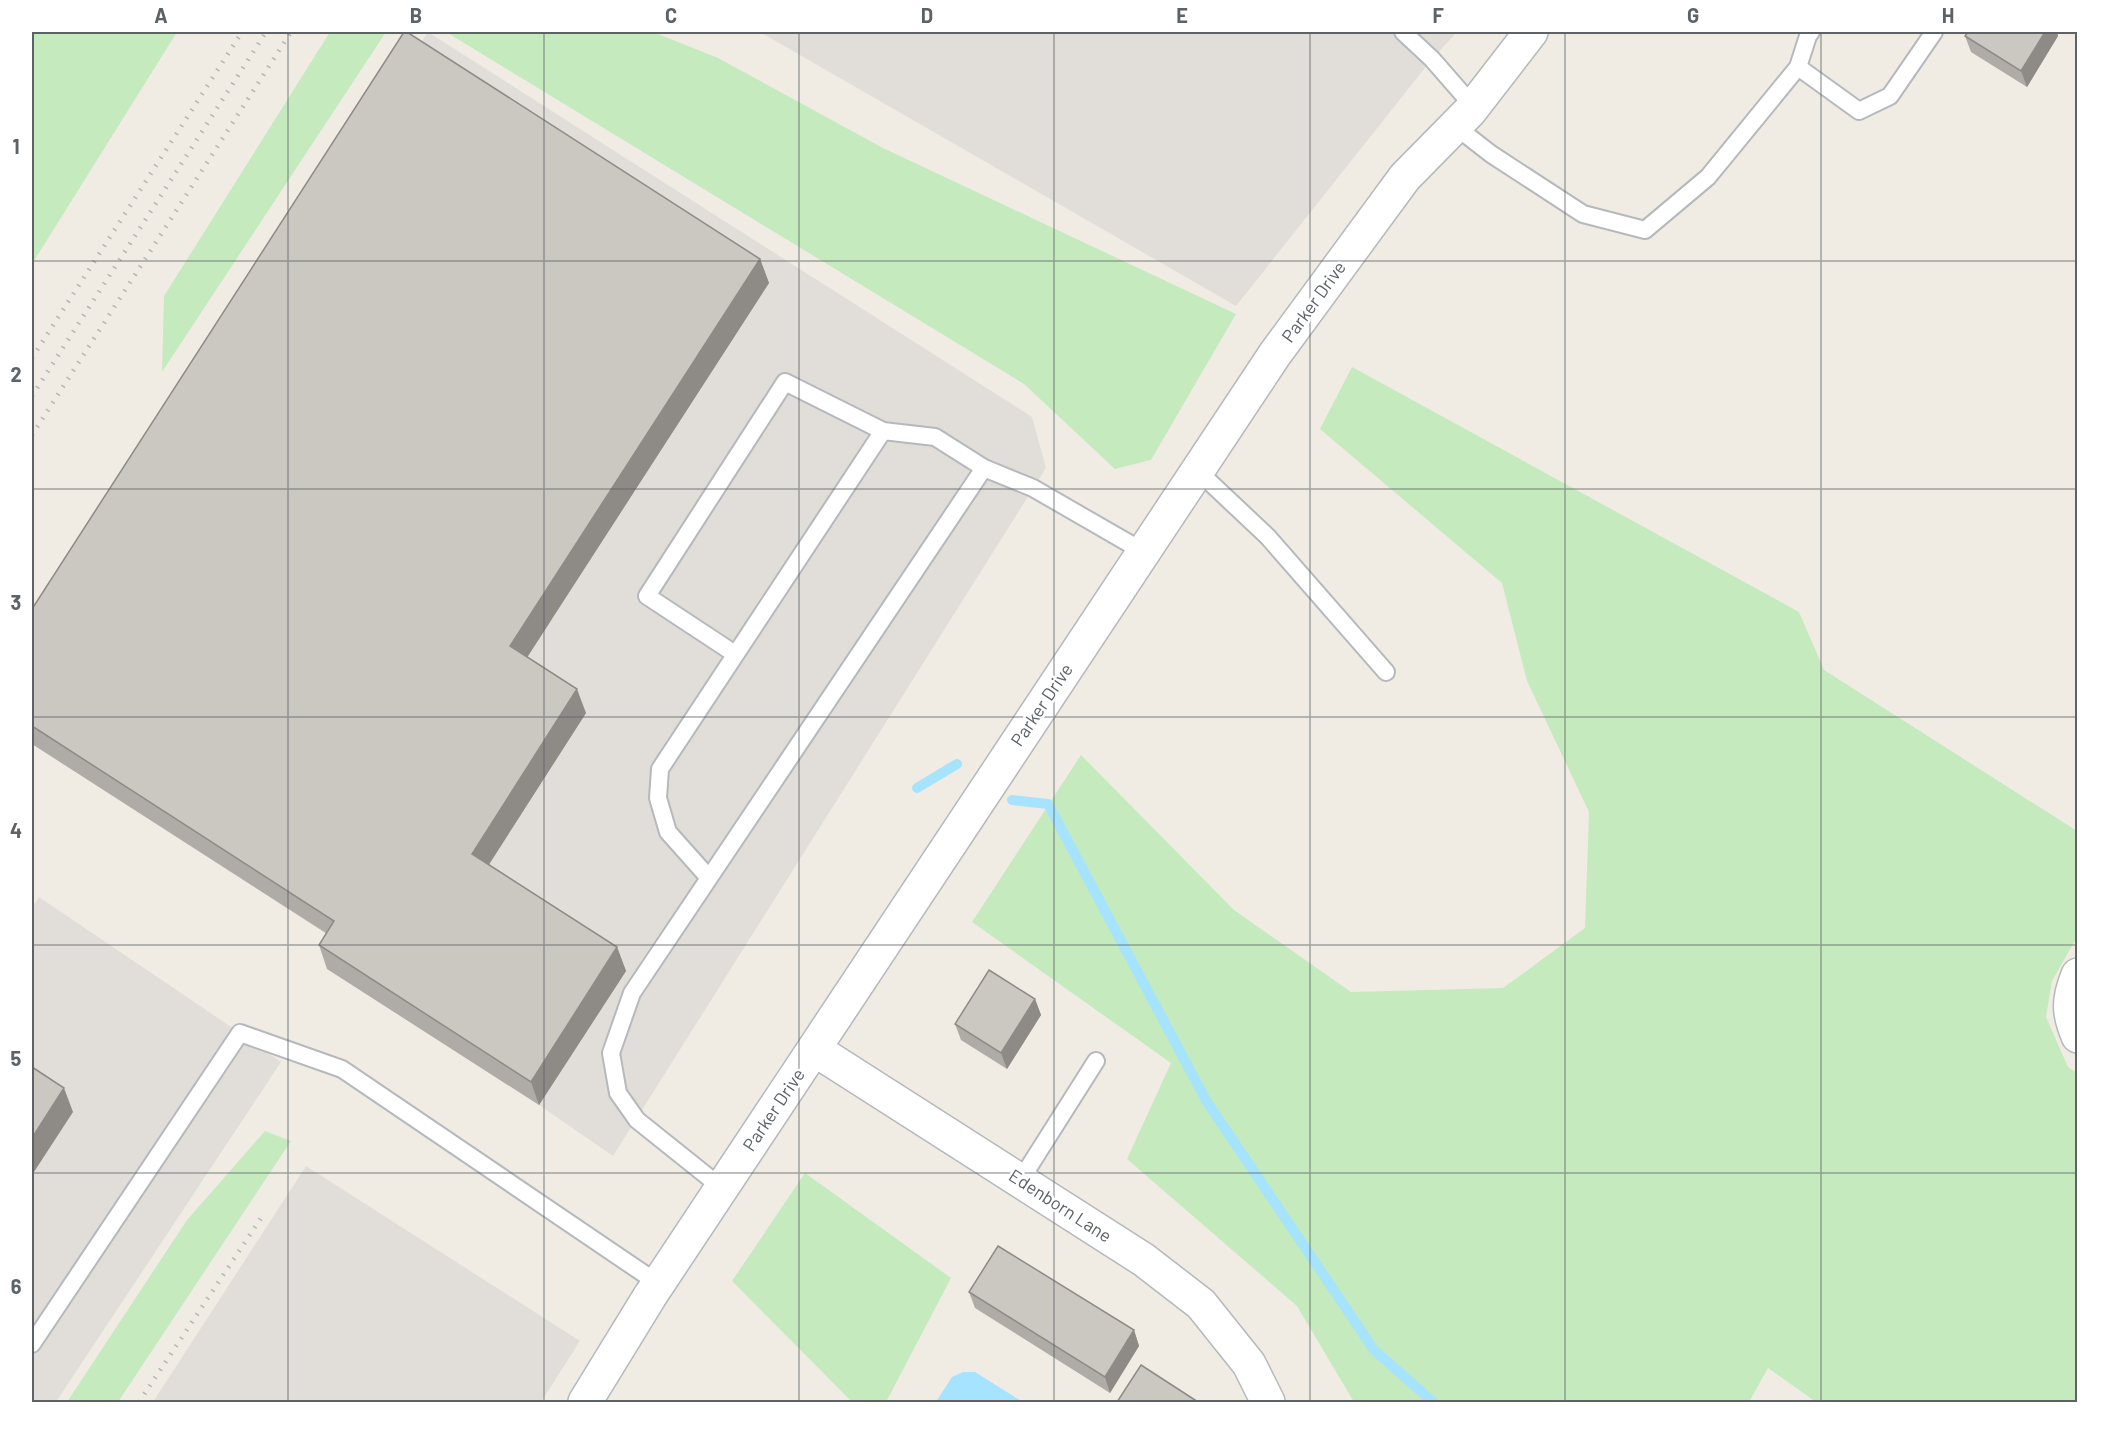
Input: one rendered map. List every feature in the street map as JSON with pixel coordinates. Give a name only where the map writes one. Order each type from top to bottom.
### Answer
[{"type":"street","name":"Parker Drive","points":[[585,1402],[722,1188],[1275,354],[1405,177],[1464,116],[1531,32]]},
{"type":"street","points":[[2078,975],[2071,992],[2070,1018],[2078,1036]]},
{"type":"street","name":"Edenborn Lane","points":[[814,1049],[1143,1260],[1201,1304],[1249,1364],[1268,1402]]},
{"type":"lane","points":[[1403,32],[1432,59],[1464,116],[1491,154],[1583,214],[1645,230],[1708,177],[1798,67],[1811,32]]},
{"type":"lane","points":[[1798,67],[1859,111],[1890,96],[1934,32]]},
{"type":"lane","points":[[735,654],[647,596],[785,382],[883,431],[935,437],[984,468],[1034,488],[1144,552]]},
{"type":"lane","points":[[709,878],[668,832],[658,798],[660,769],[883,431]]},
{"type":"lane","points":[[722,1188],[637,1120],[618,1094],[611,1053],[632,993],[984,468]]},
{"type":"lane","points":[[1198,471],[1268,537],[1386,672]]},
{"type":"lane","points":[[32,1344],[240,1032],[342,1069],[659,1284]]},
{"type":"lane","points":[[1020,1181],[1096,1061]]},
{"type":"shaded area","points":[[428,32],[1032,417],[1046,468],[613,1156],[539,1105],[327,969],[342,944],[32,744],[32,646]]},
{"type":"shaded area","points":[[760,32],[1457,32],[1432,59],[1236,306]]},
{"type":"shaded area","points":[[39,897],[281,1062],[56,1402],[32,1402],[32,908]]},
{"type":"shaded area","points":[[306,1166],[580,1341],[541,1402],[153,1402]]},
{"type":"green space","points":[[32,32],[177,32],[32,264]]},
{"type":"green space","points":[[330,32],[386,32],[162,372],[164,296]]},
{"type":"green space","points":[[446,32],[653,32],[718,58],[883,148],[1236,314],[1151,460],[1115,469],[1024,384]]},
{"type":"green space","points":[[1352,367],[1799,612],[1824,670],[2077,831],[2077,937],[2052,981],[2046,1017],[2068,1067],[2077,1073],[2077,1402],[1816,1402],[1768,1368],[1749,1402],[1354,1402],[1297,1306],[1127,1159],[1171,1063],[972,922],[1081,755],[1234,910],[1351,992],[1503,988],[1585,928],[1589,812],[1527,681],[1502,583],[1320,429]]},
{"type":"green space","points":[[265,1131],[291,1141],[118,1402],[67,1402],[187,1220]]},
{"type":"green space","points":[[805,1173],[951,1278],[886,1402],[852,1402],[732,1281]]},
{"type":"water","points":[[963,1372],[975,1372],[1023,1402],[936,1402],[952,1377]]},
{"type":"building","points":[[404,32],[760,259],[510,646],[577,689],[472,854],[617,947],[531,1082],[319,945],[334,921],[32,726],[32,609]]},
{"type":"building","points":[[1968,32],[2045,32],[2021,71],[1965,36]]},
{"type":"building","points":[[989,970],[1035,999],[1001,1053],[955,1024]]},
{"type":"building","points":[[32,1067],[64,1088],[32,1138]]},
{"type":"building","points":[[998,1246],[1134,1330],[1105,1377],[969,1292]]},
{"type":"building","points":[[1141,1365],[1195,1400],[1193,1402],[1117,1402]]},
{"type":"waterway","points":[[917,788],[957,764]]},
{"type":"waterway","points":[[1012,800],[1048,804],[1207,1102],[1374,1350],[1433,1402]]},
{"type":"railway","points":[[32,358],[242,32]]},
{"type":"railway","points":[[32,396],[266,32]]},
{"type":"railway","points":[[32,435],[291,32]]},
{"type":"railway","points":[[139,1402],[263,1215]]}]
